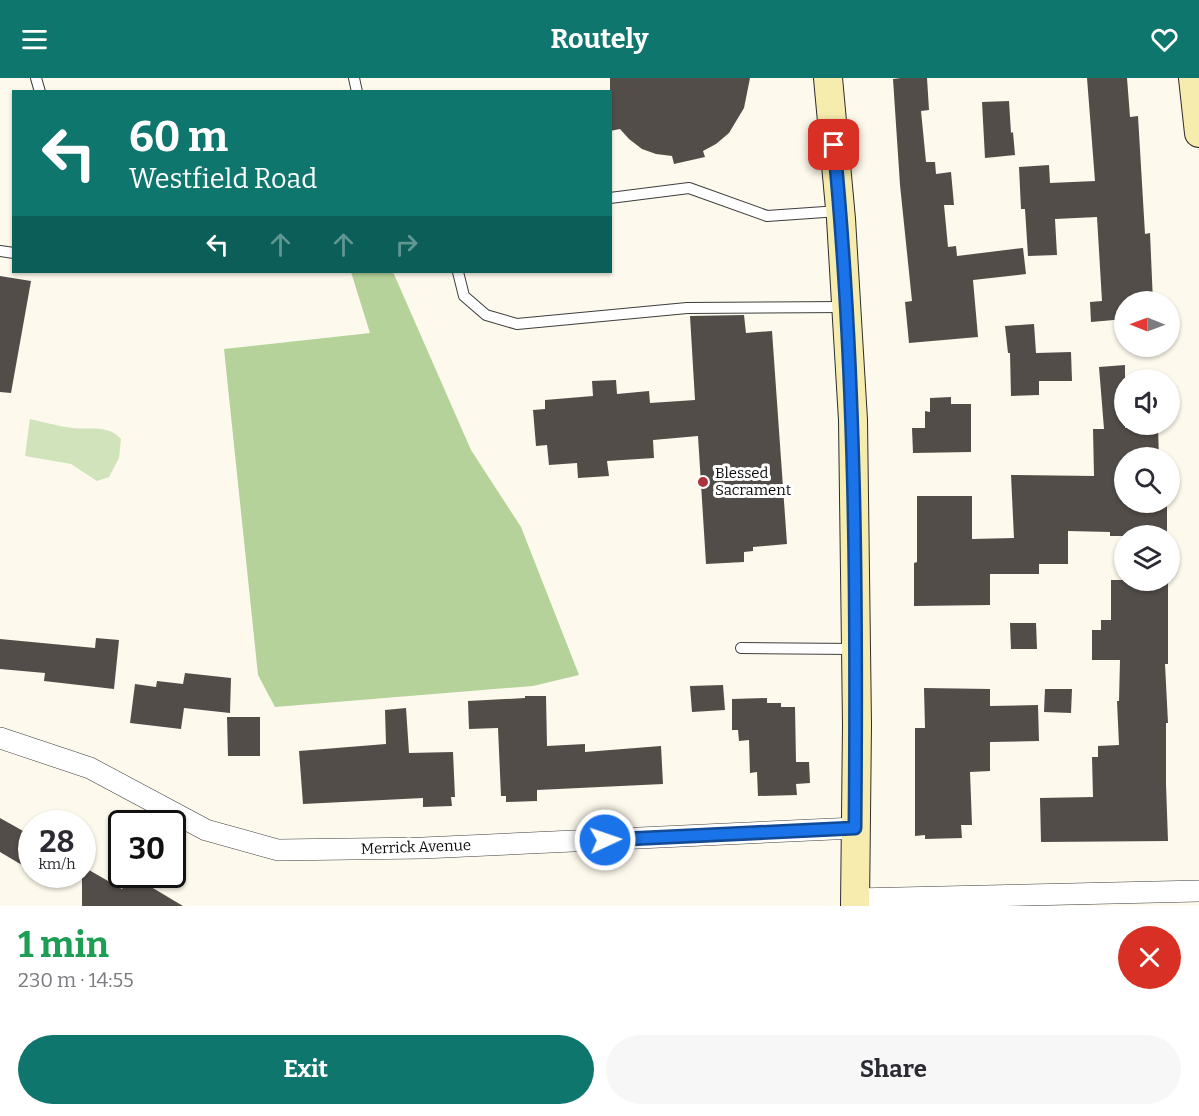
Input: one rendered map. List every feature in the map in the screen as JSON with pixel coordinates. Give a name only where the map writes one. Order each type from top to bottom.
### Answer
[{"type":"main road","points":[[828,78],[841,211],[853,420],[856,649],[855,903]]},
{"type":"main road","points":[[1193,78],[1199,133]]},
{"type":"street","name":"Merrick Avenue","points":[[0,738],[90,768],[206,830],[278,850],[423,848],[855,828]]},
{"type":"street","points":[[855,903],[1199,891]]},
{"type":"lane","points":[[612,198],[689,188],[767,216],[841,211]]},
{"type":"lane","points":[[458,273],[464,296],[486,315],[518,324],[687,308],[846,307]]},
{"type":"lane","points":[[741,648],[856,649]]},
{"type":"green space","points":[[351,273],[393,273],[471,450],[521,527],[579,675],[533,686],[275,707],[258,675],[224,349],[370,333]]},
{"type":"green space","points":[[30,419],[72,428],[104,429],[116,434],[121,439],[119,458],[109,477],[97,481],[71,464],[25,456]]},
{"type":"building","points":[[610,78],[750,78],[744,108],[729,133],[703,151],[705,157],[674,164],[672,156],[642,149],[620,129],[612,131],[612,90],[610,90]]},
{"type":"building","points":[[927,78],[929,110],[921,111],[926,162],[935,162],[936,174],[951,172],[954,205],[944,205],[948,247],[956,246],[957,256],[1023,248],[1026,274],[973,280],[978,337],[909,343],[905,302],[912,301],[900,185],[893,79]]},
{"type":"building","points":[[1087,78],[1127,78],[1130,117],[1138,116],[1145,234],[1150,233],[1153,291],[1114,291],[1114,320],[1091,322],[1090,302],[1102,301],[1097,217],[1055,219],[1057,255],[1028,256],[1025,209],[1021,209],[1019,167],[1049,165],[1050,183],[1095,181]]},
{"type":"building","points":[[1009,101],[1015,155],[985,158],[982,102]]},
{"type":"building","points":[[0,276],[31,281],[11,393],[0,392]]},
{"type":"building","points":[[744,315],[746,333],[772,331],[787,544],[753,547],[753,551],[744,552],[744,562],[706,564],[698,436],[653,440],[654,458],[607,461],[609,476],[578,478],[577,463],[549,465],[547,445],[536,446],[533,410],[545,409],[545,400],[593,396],[592,381],[616,380],[617,394],[649,391],[650,403],[695,400],[690,316]]},
{"type":"building","points":[[1034,324],[1036,353],[1071,352],[1072,381],[1039,381],[1039,395],[1011,396],[1010,353],[1008,353],[1005,326]]},
{"type":"building","points":[[1125,365],[1125,369],[1114,369],[1114,435],[1158,435],[1159,447],[1114,447],[1114,513],[1167,513],[1167,525],[1114,525],[1114,536],[1110,536],[1110,532],[1068,531],[1068,564],[1039,564],[1039,574],[990,574],[990,605],[914,606],[917,496],[972,496],[972,539],[1014,538],[1011,475],[1094,476],[1093,429],[1104,429],[1099,367]]},
{"type":"building","points":[[951,397],[951,404],[971,404],[971,452],[913,453],[912,428],[925,428],[925,411],[930,412],[930,398]]},
{"type":"building","points":[[1111,580],[1114,580],[1114,591],[1168,591],[1168,664],[1165,664],[1168,723],[1166,723],[1166,784],[1168,841],[1041,842],[1040,798],[1093,797],[1092,757],[1098,757],[1098,746],[1119,745],[1117,701],[1119,701],[1120,660],[1092,660],[1092,630],[1101,630],[1101,620],[1111,620]]},
{"type":"building","points":[[1010,623],[1036,623],[1037,649],[1011,649]]},
{"type":"building","points":[[96,638],[119,640],[114,689],[44,681],[45,673],[0,669],[0,639],[95,648]]},
{"type":"building","points":[[185,673],[231,678],[230,713],[184,708],[181,729],[130,723],[135,684],[156,687],[157,681],[183,684]]},
{"type":"building","points":[[723,685],[725,710],[692,712],[690,686]]},
{"type":"building","points":[[924,688],[990,689],[990,706],[1038,705],[1039,741],[990,742],[990,771],[970,772],[972,825],[961,825],[962,838],[925,839],[925,835],[915,836],[915,728],[925,728]]},
{"type":"building","points":[[1045,689],[1072,689],[1071,713],[1044,712]]},
{"type":"building","points":[[525,696],[546,696],[547,746],[585,744],[585,752],[661,746],[663,784],[537,790],[537,801],[506,802],[506,796],[501,796],[498,728],[469,729],[468,701],[525,698]]},
{"type":"building","points":[[767,698],[767,703],[781,703],[781,707],[795,707],[796,762],[809,762],[810,783],[796,784],[797,795],[758,796],[757,772],[750,773],[749,740],[739,741],[738,730],[732,730],[732,699]]},
{"type":"building","points":[[406,708],[409,753],[453,752],[455,797],[451,797],[452,806],[423,807],[423,798],[303,804],[299,751],[386,744],[385,710]]},
{"type":"building","points":[[227,717],[260,717],[260,756],[228,756]]},
{"type":"building","points":[[0,818],[18,828],[18,863],[0,852]]},
{"type":"building","points":[[96,874],[108,881],[108,888],[153,888],[183,906],[82,906],[82,888],[96,888]]},
{"type":"place","name":"Blessed Sacrament","points":[[703,482]]},
{"type":"route","points":[[605,840],[855,828],[857,725],[853,420],[841,219],[834,145]]}]
